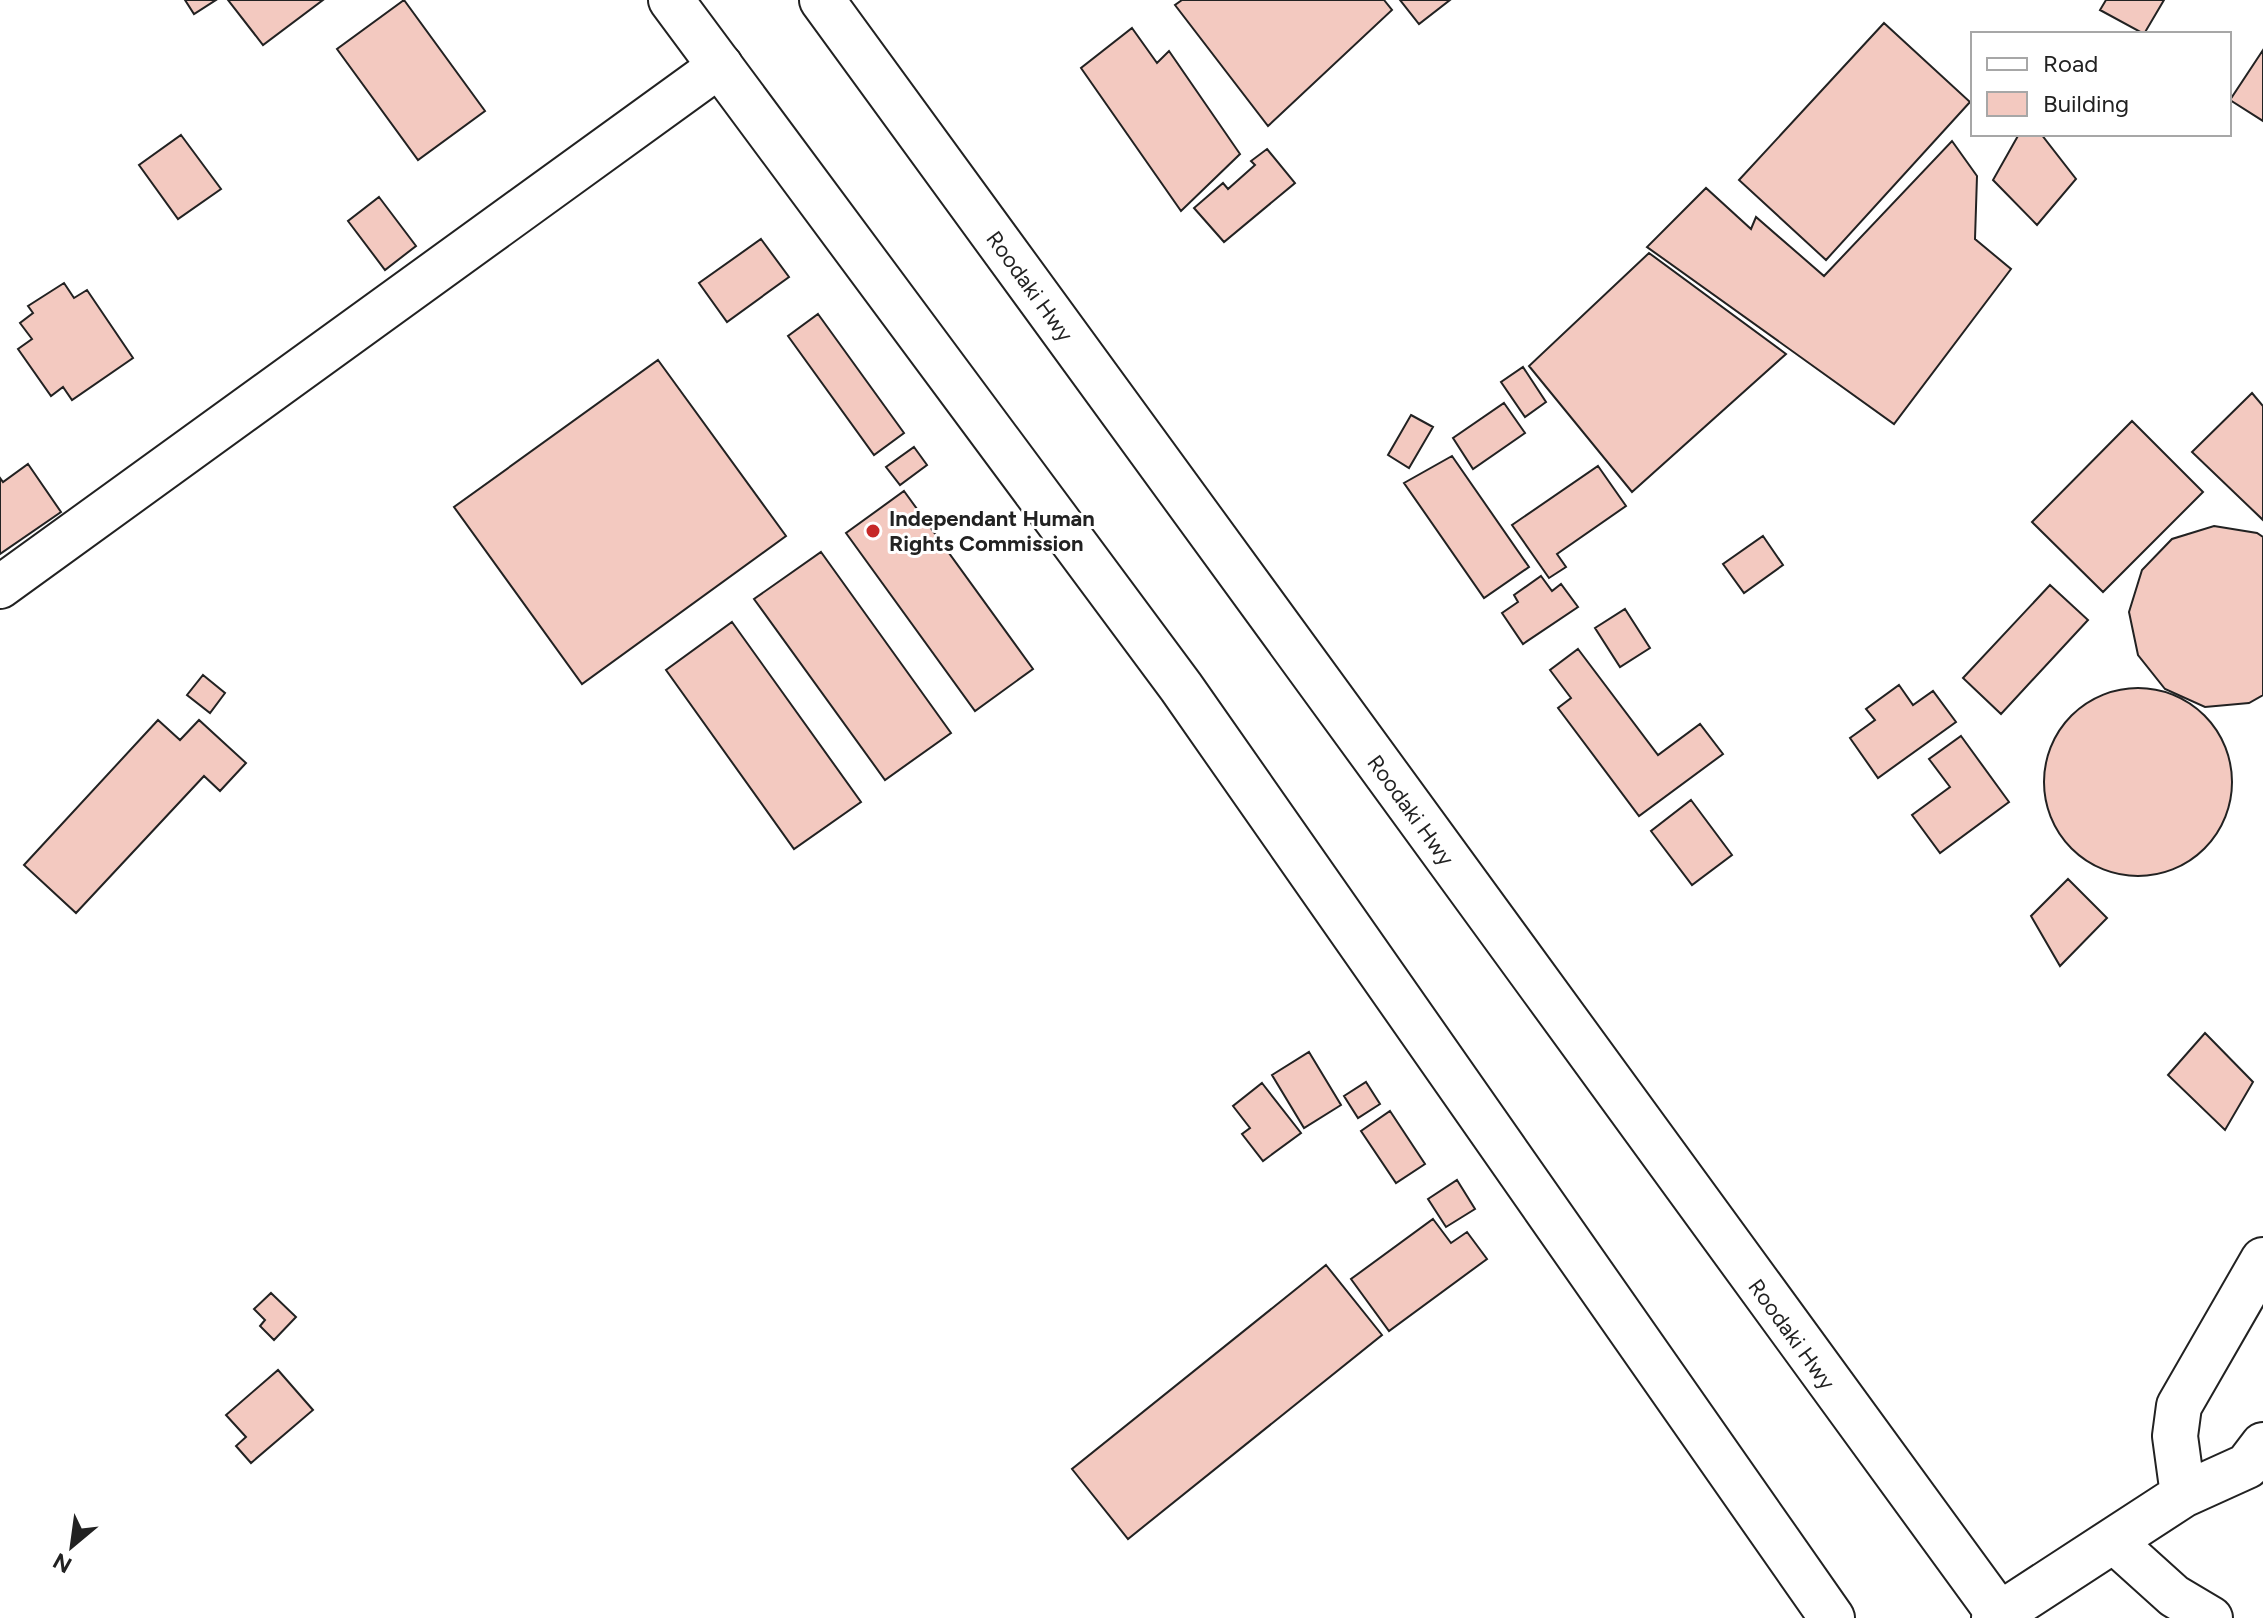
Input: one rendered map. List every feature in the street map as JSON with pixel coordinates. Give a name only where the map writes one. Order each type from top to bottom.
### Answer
[{"type":"main road","points":[[671,0],[1181,687],[1832,1618]]},
{"type":"main road","name":"Roodaki Hwy","points":[[822,0],[1999,1617]]},
{"type":"main road","points":[[2183,1495],[2175,1436],[2179,1406],[2263,1260]]},
{"type":"main road","points":[[1999,1617],[2183,1495],[2247,1466],[2263,1445]]},
{"type":"street","points":[[0,587],[721,65]]},
{"type":"street","points":[[2113,1541],[2174,1596],[2211,1618]]},
{"type":"building","points":[[185,0],[216,0],[194,14]]},
{"type":"building","points":[[228,0],[323,0],[263,45]]},
{"type":"building","points":[[404,0],[485,111],[418,160],[337,49]]},
{"type":"building","points":[[1182,0],[1384,0],[1392,10],[1268,126],[1175,5]]},
{"type":"building","points":[[1400,0],[1450,0],[1419,24]]},
{"type":"building","points":[[2106,0],[2164,0],[2145,32],[2100,10]]},
{"type":"building","points":[[1884,23],[1970,102],[1826,260],[1739,180]]},
{"type":"building","points":[[1132,28],[1157,63],[1169,51],[1240,154],[1181,211],[1081,68]]},
{"type":"building","points":[[2263,50],[2263,121],[2231,98]]},
{"type":"building","points":[[181,135],[221,189],[178,219],[139,165]]},
{"type":"building","points":[[2018,136],[2043,136],[2076,179],[2037,225],[1993,180]]},
{"type":"building","points":[[1952,141],[1977,176],[1975,239],[2011,269],[1894,424],[1647,247],[1706,188],[1751,229],[1756,217],[1824,276]]},
{"type":"building","points":[[1267,149],[1295,183],[1224,242],[1194,208],[1223,183],[1228,189],[1255,165],[1251,161]]},
{"type":"building","points":[[379,197],[416,246],[385,270],[348,221]]},
{"type":"building","points":[[761,239],[789,277],[727,322],[699,283]]},
{"type":"building","points":[[1649,253],[1786,354],[1632,492],[1529,366]]},
{"type":"building","points":[[64,283],[74,298],[87,290],[133,358],[72,400],[63,387],[51,396],[18,349],[32,339],[20,323],[33,313],[28,306]]},
{"type":"building","points":[[818,314],[904,433],[874,455],[788,336]]},
{"type":"building","points":[[658,360],[786,536],[582,684],[454,507]]},
{"type":"building","points":[[1523,367],[1546,402],[1525,417],[1501,382]]},
{"type":"building","points":[[2252,393],[2263,406],[2263,520],[2192,452]]},
{"type":"building","points":[[1504,403],[1525,433],[1473,469],[1453,438]]},
{"type":"building","points":[[1411,415],[1433,427],[1409,468],[1388,455]]},
{"type":"building","points":[[2132,421],[2203,492],[2103,592],[2032,522]]},
{"type":"building","points":[[914,447],[927,465],[900,485],[886,467]]},
{"type":"building","points":[[1452,456],[1529,567],[1484,598],[1404,483]]},
{"type":"building","points":[[28,464],[61,512],[0,554],[0,478],[3,482]]},
{"type":"building","points":[[1598,466],[1626,506],[1557,554],[1566,567],[1549,578],[1512,525]]},
{"type":"building","points":[[904,491],[1033,669],[975,711],[846,533]]},
{"type":"building","points":[[2214,526],[2257,533],[2263,537],[2263,695],[2249,703],[2205,707],[2165,689],[2138,655],[2129,612],[2142,570],[2172,539]]},
{"type":"building","points":[[1763,536],[1783,565],[1744,593],[1723,564]]},
{"type":"building","points":[[821,552],[951,733],[885,780],[754,599]]},
{"type":"building","points":[[1541,576],[1552,591],[1561,584],[1578,607],[1523,644],[1502,613],[1518,602],[1514,595]]},
{"type":"building","points":[[2050,585],[2088,620],[2001,714],[1963,678]]},
{"type":"building","points":[[1625,609],[1650,648],[1620,667],[1595,628]]},
{"type":"building","points":[[732,622],[861,802],[794,849],[666,670]]},
{"type":"building","points":[[1578,649],[1658,755],[1700,724],[1723,754],[1639,816],[1558,708],[1571,698],[1550,670]]},
{"type":"building","points":[[203,675],[225,693],[210,713],[187,695]]},
{"type":"building","points":[[1899,685],[1913,705],[1933,691],[1956,722],[1878,778],[1850,738],[1875,720],[1866,709]]},
{"type":"building","points":[[2138,688],[2174,695],[2205,715],[2225,746],[2232,782],[2225,818],[2205,849],[2174,869],[2138,876],[2102,869],[2071,849],[2051,818],[2044,782],[2051,746],[2071,715],[2102,695]]},
{"type":"building","points":[[158,720],[180,740],[199,720],[246,763],[220,791],[204,776],[76,913],[24,865]]},
{"type":"building","points":[[1961,736],[2009,802],[1940,853],[1912,815],[1950,787],[1929,759]]},
{"type":"building","points":[[1691,800],[1732,855],[1692,885],[1651,831]]},
{"type":"building","points":[[2068,879],[2107,918],[2060,966],[2031,916]]},
{"type":"building","points":[[2205,1033],[2253,1082],[2225,1130],[2168,1075]]},
{"type":"building","points":[[1309,1052],[1341,1105],[1304,1128],[1272,1075]]},
{"type":"building","points":[[1366,1082],[1380,1104],[1358,1118],[1344,1096]]},
{"type":"building","points":[[1262,1083],[1301,1133],[1263,1161],[1242,1134],[1250,1128],[1233,1106]]},
{"type":"building","points":[[1390,1111],[1425,1164],[1396,1183],[1361,1131]]},
{"type":"building","points":[[1457,1180],[1475,1209],[1446,1227],[1428,1199]]},
{"type":"building","points":[[1433,1219],[1451,1243],[1467,1232],[1487,1259],[1389,1331],[1351,1279]]},
{"type":"building","points":[[1326,1265],[1382,1335],[1128,1539],[1072,1469]]},
{"type":"building","points":[[271,1293],[296,1317],[274,1340],[260,1326],[265,1320],[254,1309]]},
{"type":"building","points":[[278,1370],[313,1410],[251,1463],[236,1446],[246,1437],[226,1415]]},
{"type":"place","name":"Independant Human Rights Commission","points":[[873,531]]}]
